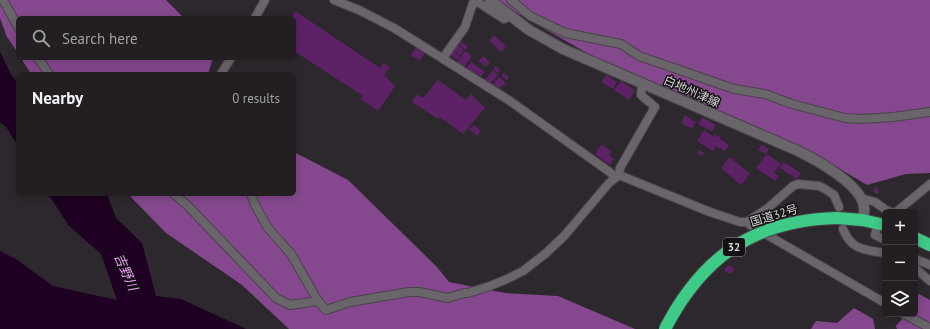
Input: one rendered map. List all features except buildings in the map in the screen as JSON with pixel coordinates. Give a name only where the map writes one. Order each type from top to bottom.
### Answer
[{"type":"highway","name":"国道32号","points":[[664,329],[675,309],[695,281],[718,258],[733,247],[760,233],[787,224],[838,213],[881,224]]},
{"type":"highway","points":[[918,240],[930,246]]},
{"type":"main road","name":"白地州津線","points":[[490,0],[529,30],[563,49],[796,150],[817,161],[838,174],[861,198]]},
{"type":"main road","points":[[861,198],[864,206],[862,220]]},
{"type":"street","points":[[3,0],[16,24]]},
{"type":"street","points":[[256,16],[265,0]]},
{"type":"street","points":[[334,0],[359,10],[394,28],[510,101],[617,176],[740,222],[747,222],[768,208],[793,186],[798,184],[819,186],[834,195],[838,213]]},
{"type":"street","points":[[511,0],[530,16],[565,33],[621,44],[639,56],[734,89],[765,94],[792,104],[845,118],[862,119],[893,117],[930,112]]},
{"type":"street","points":[[442,58],[465,27],[473,3],[479,3],[504,19],[510,16]]},
{"type":"street","points":[[39,60],[48,72]]},
{"type":"street","points":[[222,72],[230,60]]},
{"type":"street","points":[[251,196],[268,228],[291,254],[318,301],[326,310],[350,302],[409,292],[419,292],[448,298],[464,293],[468,294],[523,271],[545,254],[565,235],[617,176],[620,168],[655,107],[641,95],[642,83]]},
{"type":"street","points":[[900,209],[930,184]]},
{"type":"street","points":[[176,196],[188,206],[276,298],[290,305],[318,301]]},
{"type":"street","points":[[861,198],[875,202],[885,209]]},
{"type":"street","points":[[747,222],[750,226],[882,301]]},
{"type":"street","points":[[881,224],[875,235],[882,238]]},
{"type":"street","points":[[843,229],[854,245],[866,250],[882,253]]},
{"type":"street","points":[[918,260],[930,265]]},
{"type":"street","points":[[918,271],[930,281]]},
{"type":"street","points":[[910,317],[930,328]]},
{"type":"shaded area","points":[[0,0],[166,0],[182,16],[16,16],[16,50],[7,37],[0,18]]},
{"type":"shaded area","points":[[499,0],[930,0],[930,173],[906,174],[867,185],[815,154],[594,57],[510,9]]},
{"type":"shaded area","points":[[22,60],[212,60],[209,72],[30,72]]},
{"type":"shaded area","points":[[296,153],[348,180],[437,267],[449,282],[505,293],[558,296],[635,329],[289,329],[242,285],[166,233],[130,196],[296,196]]},
{"type":"shaded area","points":[[918,294],[930,300],[930,329],[897,329],[896,326],[902,317],[918,317]]},
{"type":"shaded area","points":[[854,308],[873,319],[875,329],[811,329],[816,321],[837,323]]},
{"type":"water","points":[[0,52],[12,76],[16,80],[16,143],[6,127],[0,122]]},
{"type":"water","name":"吉野川","points":[[49,196],[108,196],[116,218],[142,243],[156,296],[181,299],[246,329],[0,329],[0,251],[16,259],[53,286],[117,300],[101,254],[69,226]]}]
